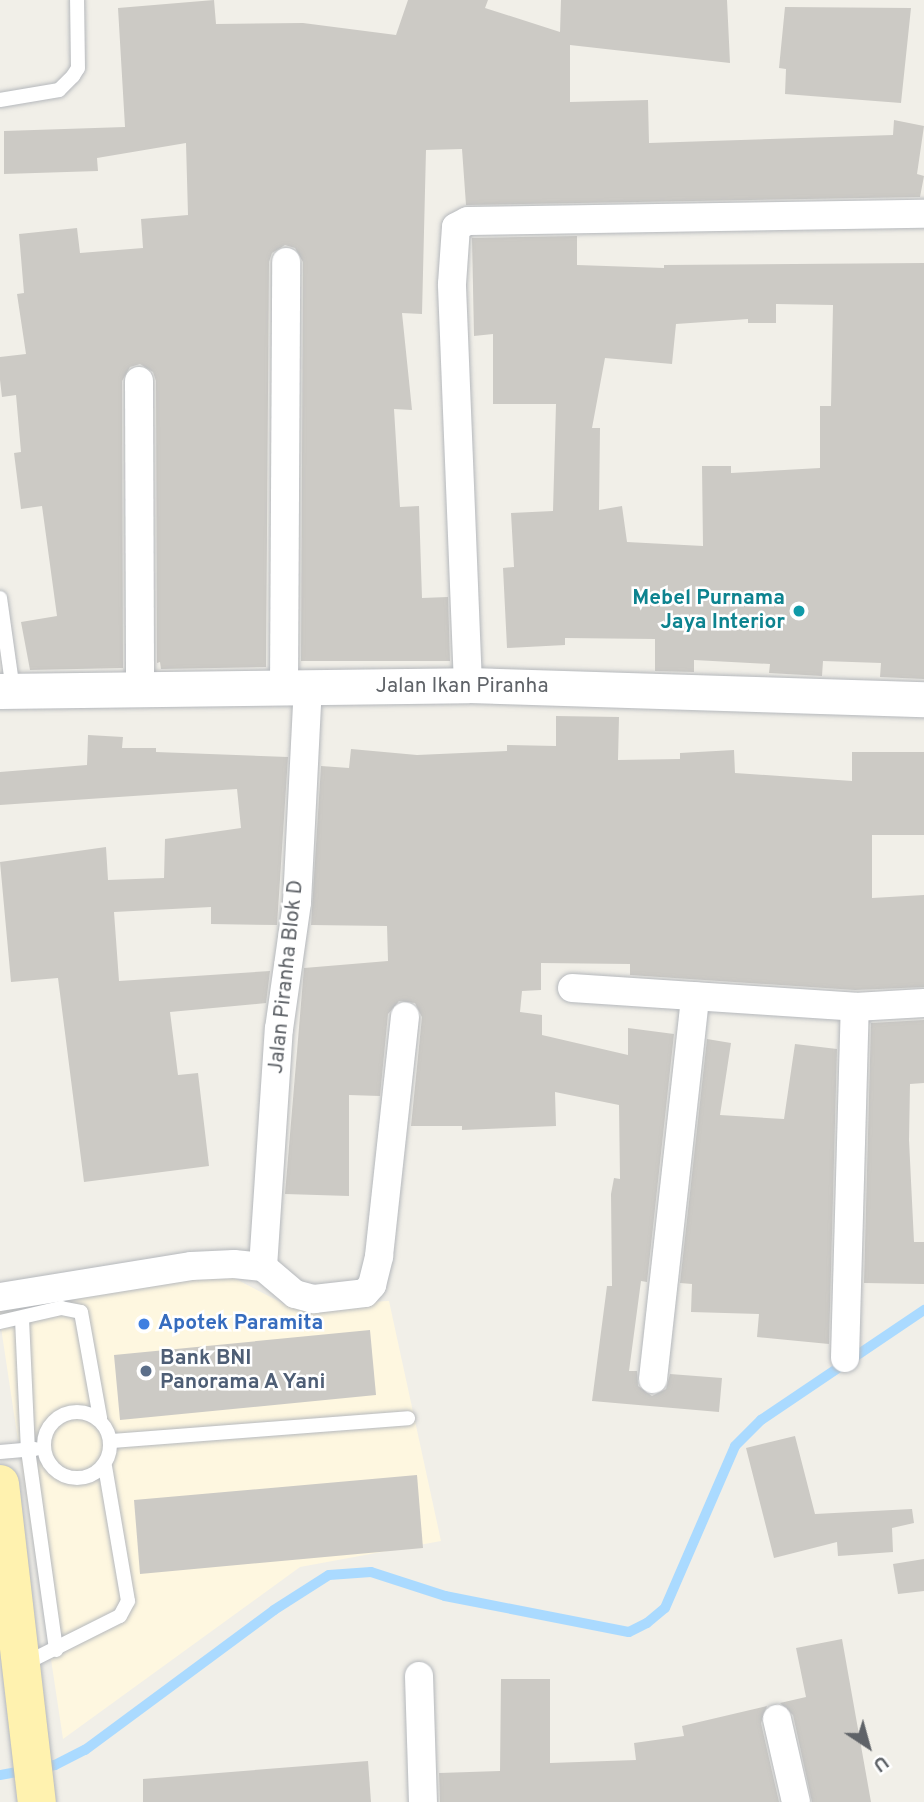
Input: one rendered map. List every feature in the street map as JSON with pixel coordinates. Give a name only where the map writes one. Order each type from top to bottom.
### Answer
[{"type":"main road","points":[[0,1484],[39,1657],[33,1752],[37,1802]]},
{"type":"street","points":[[468,685],[452,284],[456,228],[468,221],[924,214]]},
{"type":"street","name":"Jalan Piranha Blok D","points":[[262,1267],[279,1029],[297,902],[296,687],[286,262]]},
{"type":"street","points":[[139,382],[140,686]]},
{"type":"street","name":"Jalan Ikan Piranha","points":[[6,691],[140,686],[468,685],[924,699]]},
{"type":"street","points":[[572,988],[855,1007],[924,1003]]},
{"type":"street","points":[[653,1380],[695,996]]},
{"type":"street","points":[[845,1358],[855,1007]]},
{"type":"street","points":[[0,1297],[191,1266],[262,1267],[295,1293],[314,1299],[350,1298],[372,1285],[405,1016]]},
{"type":"street","points":[[419,1676],[424,1802]]},
{"type":"street","points":[[777,1719],[796,1802]]},
{"type":"lane","points":[[0,100],[59,90],[79,68],[77,0]]},
{"type":"lane","points":[[0,598],[6,691]]},
{"type":"lane","points":[[0,1322],[61,1308],[81,1312],[100,1419],[112,1441],[104,1467],[128,1601],[120,1616],[39,1657],[22,1319]]},
{"type":"lane","points":[[100,1419],[74,1411],[51,1424],[43,1448],[46,1460],[56,1472],[81,1479],[104,1467]]},
{"type":"lane","points":[[112,1441],[408,1418]]},
{"type":"lane","points":[[0,1452],[43,1448]]},
{"type":"shaded area","points":[[234,1278],[286,1305],[389,1301],[441,1541],[300,1567],[63,1739],[0,1321],[0,1289]]},
{"type":"building","points":[[214,0],[216,24],[303,23],[396,35],[408,0],[488,0],[485,8],[560,32],[561,0],[727,0],[730,63],[570,45],[570,102],[648,100],[649,143],[893,135],[894,120],[924,126],[917,174],[924,176],[920,197],[466,205],[462,149],[426,150],[422,314],[402,313],[412,410],[394,409],[400,507],[419,506],[422,598],[448,597],[450,661],[301,661],[303,262],[295,248],[285,245],[272,253],[269,262],[266,667],[161,669],[160,662],[157,663],[156,381],[153,372],[140,364],[130,367],[122,381],[123,668],[30,670],[21,622],[57,616],[42,506],[21,509],[14,453],[21,452],[16,395],[2,397],[0,380],[0,357],[26,354],[17,294],[24,293],[19,234],[77,228],[80,253],[143,248],[141,219],[188,215],[186,143],[97,158],[98,171],[4,174],[4,131],[125,127],[118,8]]},
{"type":"building","points":[[785,7],[911,8],[901,103],[785,94],[786,69],[779,68]]},
{"type":"building","points":[[577,236],[577,265],[664,268],[664,265],[924,263],[924,679],[880,677],[881,663],[823,661],[822,676],[769,673],[770,664],[694,660],[694,672],[655,671],[655,639],[565,638],[565,645],[507,648],[503,568],[514,567],[511,513],[553,511],[556,404],[493,404],[493,334],[474,336],[472,238]],"holes":[[[776,304],[833,305],[831,406],[820,406],[820,468],[731,473],[731,466],[702,466],[703,546],[627,542],[622,506],[599,510],[600,428],[592,428],[605,358],[672,364],[676,324],[748,319],[748,323],[776,323]]]},
{"type":"building","points":[[556,716],[619,717],[618,760],[680,759],[680,753],[734,750],[735,773],[852,781],[852,752],[924,752],[924,835],[872,835],[872,898],[924,895],[924,987],[855,990],[630,975],[630,964],[541,963],[541,990],[522,991],[520,1012],[542,1015],[542,1035],[628,1055],[628,1028],[674,1034],[647,1282],[641,1281],[629,1371],[637,1371],[638,1386],[652,1396],[666,1389],[670,1374],[722,1378],[719,1412],[592,1401],[607,1286],[612,1286],[611,1194],[614,1178],[620,1179],[619,1105],[555,1092],[556,1126],[462,1130],[462,1126],[411,1126],[422,1017],[415,1003],[399,1001],[388,1014],[380,1096],[349,1095],[349,1196],[285,1194],[304,968],[388,961],[387,926],[311,925],[321,766],[349,768],[351,749],[417,755],[507,751],[507,745],[556,746]]},
{"type":"building","points":[[88,735],[123,737],[122,748],[156,748],[156,752],[288,757],[277,925],[211,924],[211,907],[114,912],[119,981],[270,971],[266,1003],[170,1012],[178,1075],[198,1073],[209,1166],[84,1182],[58,978],[11,982],[0,862],[106,847],[108,880],[164,878],[165,839],[241,828],[237,789],[0,805],[0,772],[87,765]]},
{"type":"building","points":[[924,1020],[924,1083],[910,1084],[909,1140],[914,1242],[924,1242],[924,1284],[864,1283],[871,1023]]},
{"type":"building","points":[[707,1039],[731,1043],[720,1115],[784,1119],[795,1044],[837,1049],[829,1344],[757,1337],[759,1314],[691,1312],[692,1284],[680,1283]]},
{"type":"building","points":[[370,1330],[376,1395],[120,1420],[114,1355]]},
{"type":"building","points":[[795,1436],[815,1514],[912,1509],[914,1523],[892,1528],[893,1552],[838,1556],[837,1542],[774,1558],[746,1448]]},
{"type":"building","points":[[417,1475],[423,1548],[140,1574],[134,1500]]},
{"type":"building","points":[[924,1559],[924,1591],[898,1594],[893,1564]]},
{"type":"building","points":[[842,1639],[871,1802],[812,1802],[793,1715],[780,1703],[806,1697],[796,1648]]},
{"type":"building","points":[[501,1679],[550,1679],[550,1763],[636,1760],[634,1743],[684,1736],[682,1726],[767,1706],[761,1723],[779,1802],[440,1802],[439,1773],[500,1771]]},
{"type":"building","points":[[368,1761],[371,1802],[143,1802],[143,1779]]},
{"type":"waterway","points":[[0,1775],[55,1765],[85,1750],[274,1610],[329,1575],[371,1572],[445,1596],[629,1632],[647,1623],[665,1608],[735,1446],[761,1420],[924,1310]]},
{"type":"place","name":"Mebel Purnama Jaya Interior","points":[[799,611]]},
{"type":"place","name":"Apotek Paramita","points":[[144,1324]]},
{"type":"place","name":"Bank BNI Panorama A Yani","points":[[146,1371]]}]
